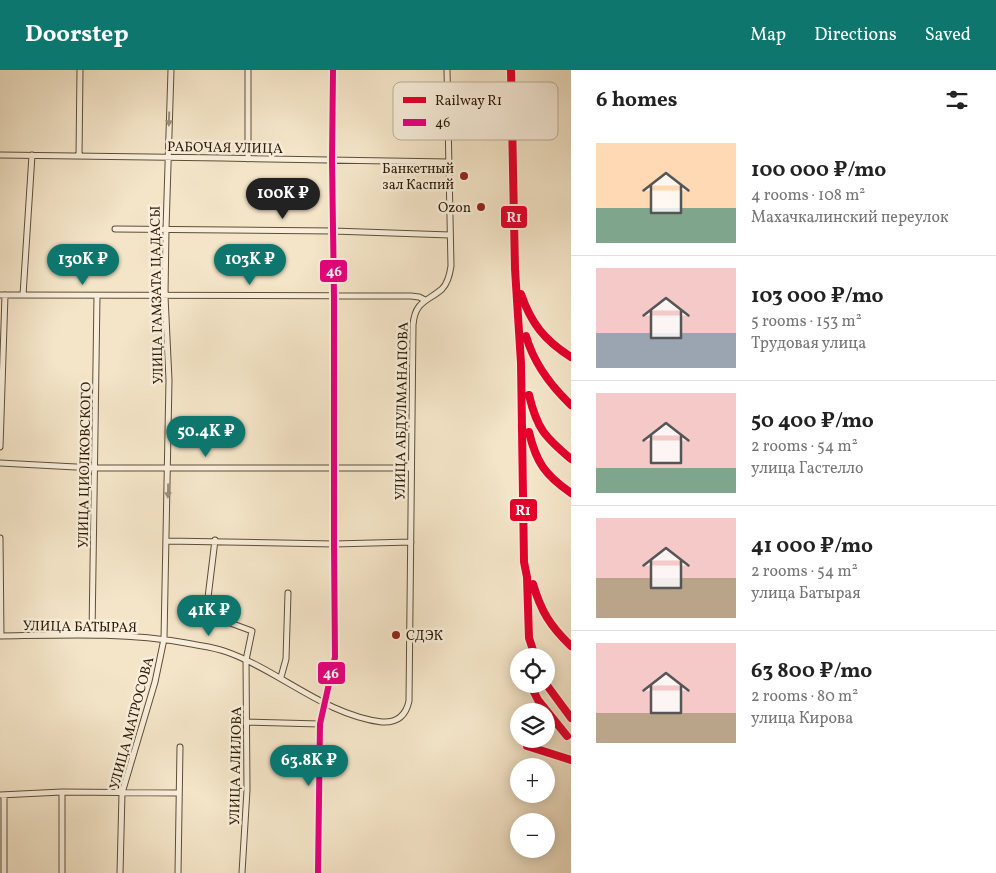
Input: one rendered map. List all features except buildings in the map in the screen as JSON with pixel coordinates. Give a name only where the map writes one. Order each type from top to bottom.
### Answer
[{"type":"street","points":[[79,156],[80,70]]},
{"type":"street","name":"УЛИЦА ГАМЗАТА ЦАДАСЫ","points":[[164,640],[168,468],[168,380],[165,296],[171,70]]},
{"type":"street","points":[[248,70],[248,159]]},
{"type":"street","points":[[318,873],[320,724],[335,657],[333,70]]},
{"type":"street","name":"УЛИЦА АБДУЛМАНАПОВА","points":[[407,708],[413,325],[416,310],[424,300],[446,284],[451,266],[449,140]]},
{"type":"street","name":"РАБОЧАЯ УЛИЦА","points":[[0,155],[168,156],[449,162]]},
{"type":"street","points":[[23,295],[32,156]]},
{"type":"street","points":[[115,229],[333,231],[450,235]]},
{"type":"street","points":[[0,447],[3,295],[411,296],[424,300]]},
{"type":"street","name":"УЛИЦА ЦИОЛКОВСКОГО","points":[[92,634],[97,296]]},
{"type":"street","points":[[0,463],[95,468],[411,468]]},
{"type":"street","points":[[0,538],[0,636]]},
{"type":"street","points":[[166,541],[215,540],[334,544],[411,542]]},
{"type":"street","name":"УЛИЦА АЛИЛОВА","points":[[215,540],[206,614],[252,631],[246,660],[248,722],[247,790],[242,873]]},
{"type":"street","points":[[281,677],[286,659],[288,593]]},
{"type":"street","name":"УЛИЦА БАТЫРАЯ","points":[[0,636],[92,634],[164,640],[212,648],[246,660],[281,677],[324,703],[358,716],[382,722],[398,720],[407,708]]},
{"type":"street","name":"УЛИЦА МАТРОСОВА","points":[[120,873],[122,793],[155,682],[164,640]]},
{"type":"street","points":[[248,722],[320,724]]},
{"type":"street","points":[[178,873],[180,747]]},
{"type":"street","points":[[62,792],[62,873]]},
{"type":"street","points":[[4,873],[2,795],[62,792],[179,794]]},
{"type":"rail line","name":"R1","points":[[511,70],[511,82]]},
{"type":"rail line","name":"R1","points":[[512,140],[515,269],[521,363],[524,562],[527,577],[529,638],[532,648]]},
{"type":"rail line","name":"R1","points":[[521,294],[529,314],[540,330],[553,344],[571,357]]},
{"type":"rail line","name":"R1","points":[[526,336],[538,365],[556,390],[571,405]]},
{"type":"rail line","name":"R1","points":[[529,395],[535,416],[543,432],[571,459]]},
{"type":"rail line","name":"R1","points":[[529,432],[535,452],[543,467],[554,480],[571,493]]},
{"type":"rail line","name":"R1","points":[[533,584],[547,618],[557,632],[571,646]]},
{"type":"rail line","name":"R1","points":[[534,693],[567,736]]},
{"type":"rail line","name":"R1","points":[[553,693],[571,718]]},
{"type":"rail line","name":"R1","points":[[533,748],[571,760]]},
{"type":"transit line","name":"46","points":[[318,873],[320,724],[335,657],[333,70]]},
{"type":"place","name":"Банкетный зал Каспий","points":[[464,176]]},
{"type":"place","name":"Ozon","points":[[481,207]]},
{"type":"place","name":"СДЭК","points":[[396,635]]}]
